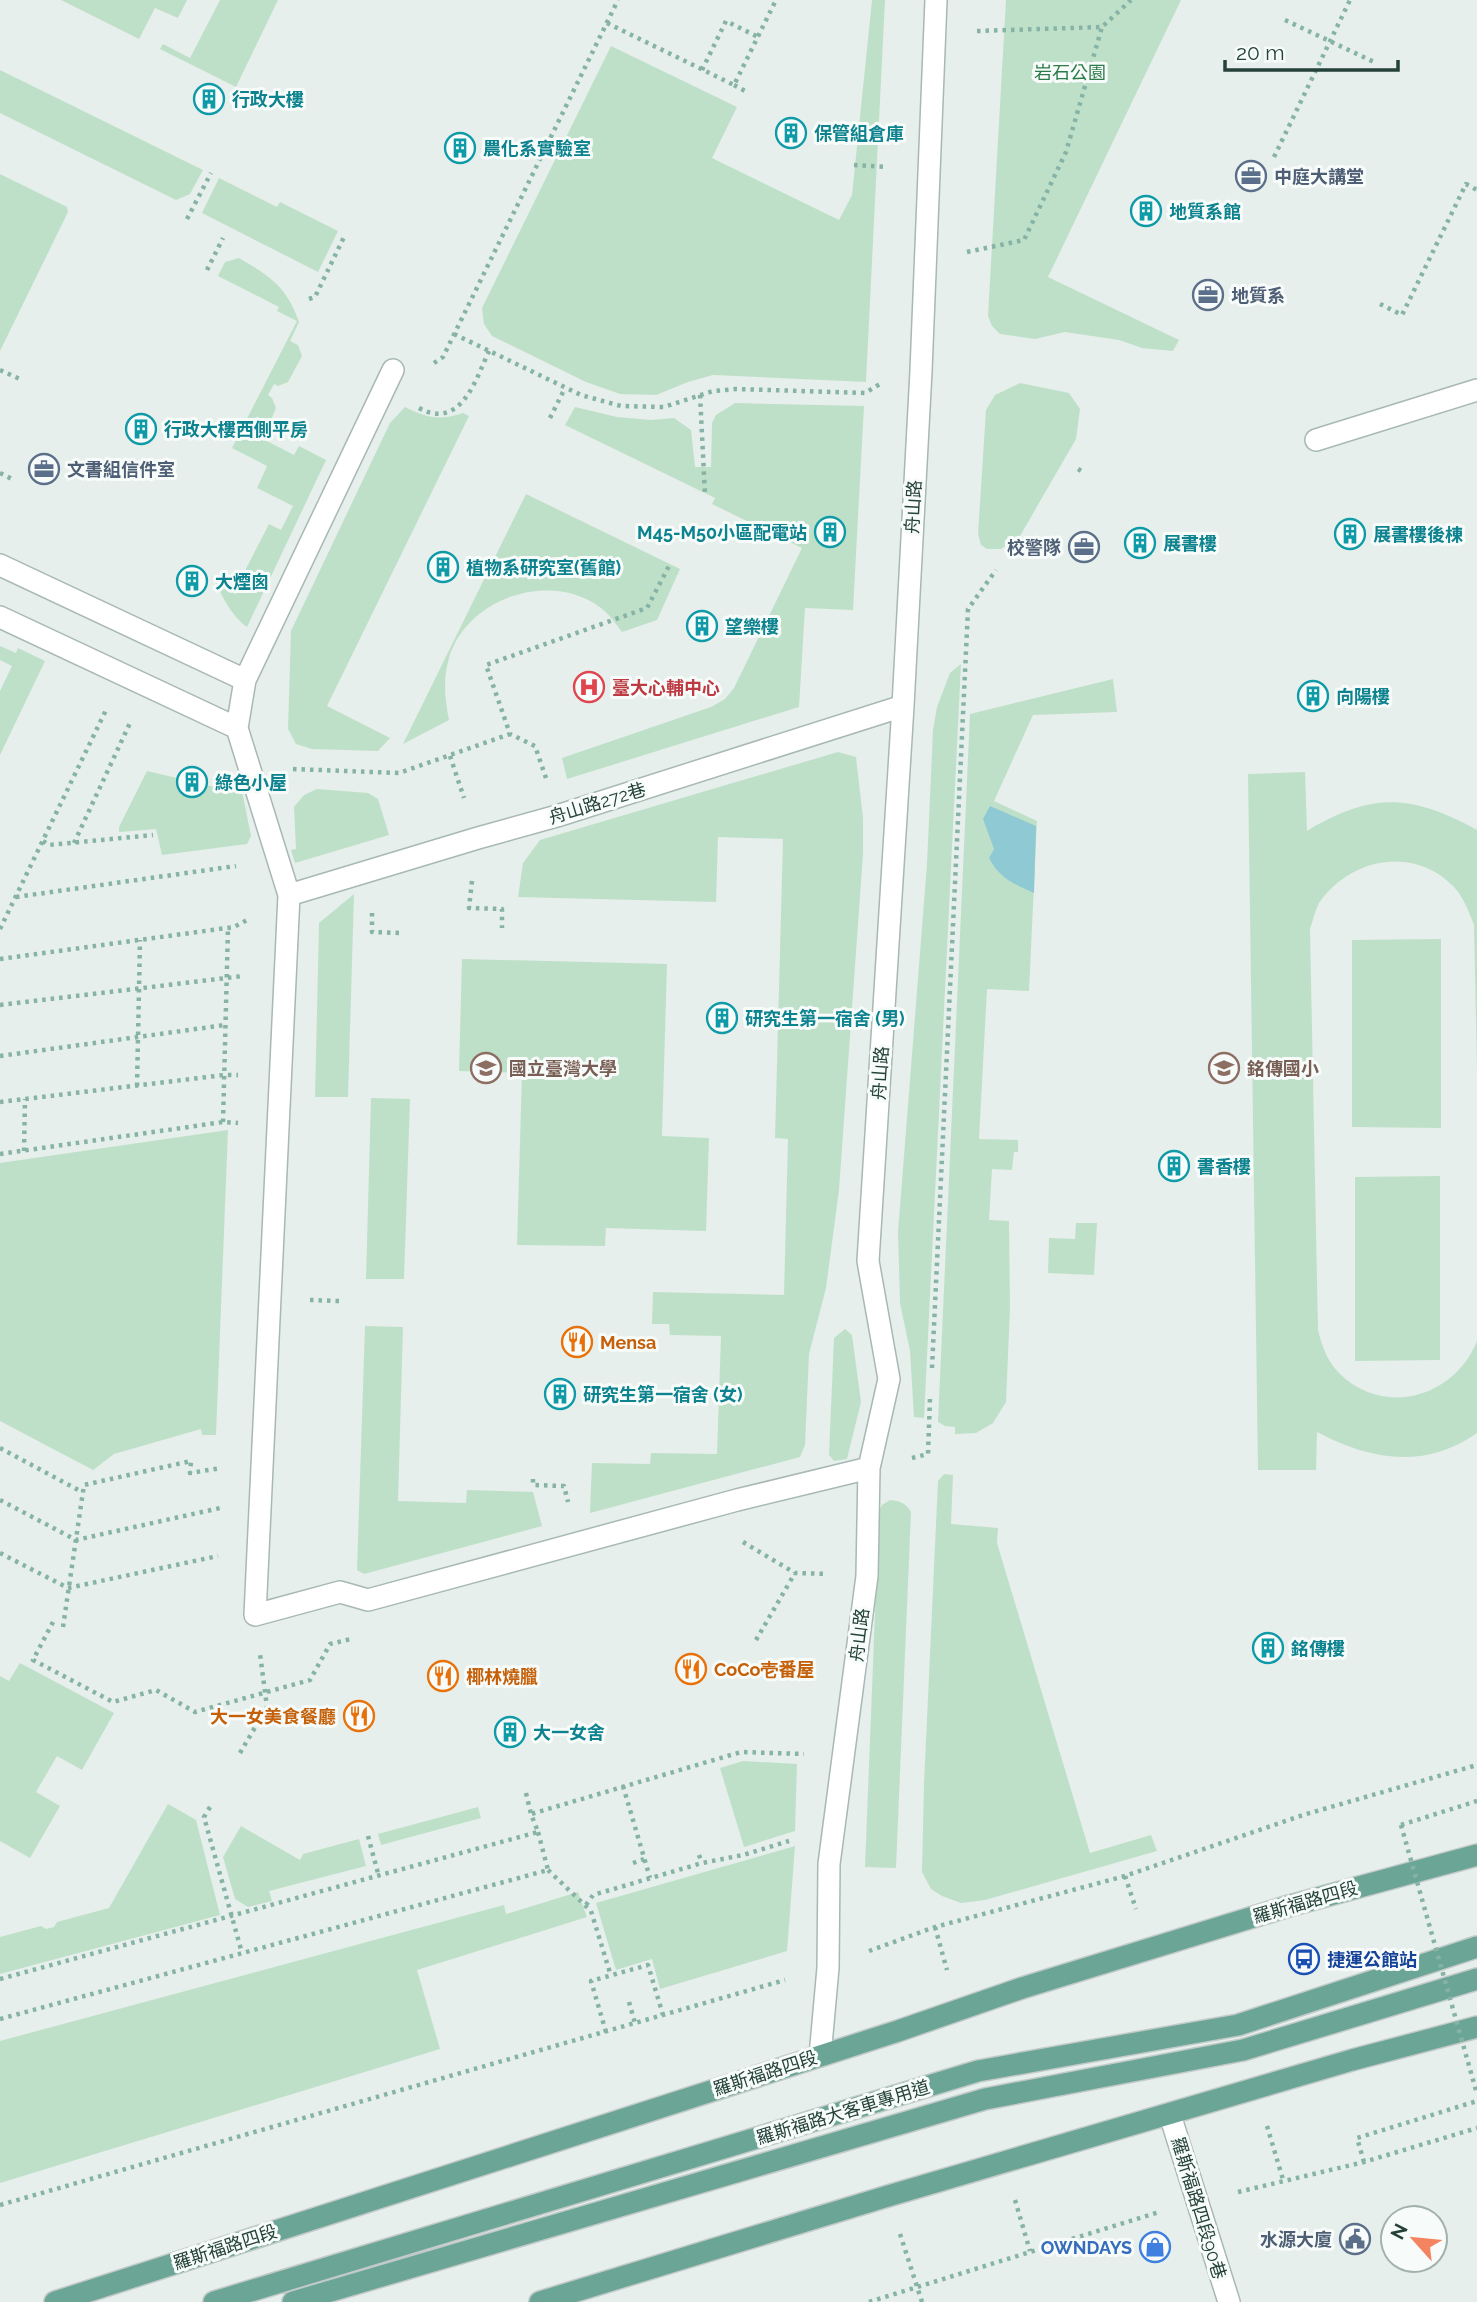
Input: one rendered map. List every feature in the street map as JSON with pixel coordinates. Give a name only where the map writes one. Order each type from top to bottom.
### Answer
[{"type":"main road","name":"羅斯福路四段","points":[[55,2302],[820,2056],[1022,1988],[1289,1906],[1477,1855]]},
{"type":"main road","name":"羅斯福路大客車專用道","points":[[214,2302],[978,2071],[1238,2025],[1477,1947]]},
{"type":"main road","name":"羅斯福路大客車專用道","points":[[293,2302],[985,2099],[1243,2050],[1477,1979]]},
{"type":"main road","points":[[540,2302],[888,2196],[1352,2060],[1477,2027]]},
{"type":"street","name":"舟山路","points":[[820,2056],[828,1968],[829,1864],[867,1576],[869,1468],[890,1379],[868,1261],[903,706],[936,0]]},
{"type":"street","points":[[389,379],[245,680],[237,729],[289,895],[255,1615],[340,1592],[368,1600],[737,1500],[869,1468]]},
{"type":"street","points":[[1316,440],[1477,390]]},
{"type":"street","points":[[0,565],[245,680]]},
{"type":"street","points":[[0,617],[237,729]]},
{"type":"street","name":"舟山路272巷","points":[[289,895],[557,816],[903,706]]},
{"type":"street","name":"羅斯福路四段90巷","points":[[1171,2115],[1228,2302]]},
{"type":"path","points":[[389,379],[411,378],[443,357],[618,0]]},
{"type":"path","points":[[734,85],[776,0]]},
{"type":"path","points":[[925,262],[1024,240],[1066,152],[1102,27],[1130,0]]},
{"type":"path","points":[[1274,158],[1349,0]]},
{"type":"path","points":[[1285,20],[1374,62]]},
{"type":"path","points":[[702,70],[726,21],[758,37]]},
{"type":"path","points":[[607,23],[745,91]]},
{"type":"path","points":[[934,32],[1102,27]]},
{"type":"path","points":[[854,165],[886,167]]},
{"type":"path","points":[[187,219],[211,173]]},
{"type":"path","points":[[1380,304],[1402,314],[1466,184],[1477,190]]},
{"type":"path","points":[[309,299],[315,297],[345,235]]},
{"type":"path","points":[[207,270],[223,237]]},
{"type":"path","points":[[454,334],[581,395],[621,406],[664,407],[713,391],[736,389],[865,393],[921,361]]},
{"type":"path","points":[[389,379],[425,411],[453,411],[465,400],[489,351]]},
{"type":"path","points":[[0,369],[22,380]]},
{"type":"path","points":[[550,418],[565,388]]},
{"type":"path","points":[[700,395],[705,494]]},
{"type":"path","points":[[0,473],[14,480]]},
{"type":"path","points":[[510,734],[486,665],[647,608],[670,564]]},
{"type":"path","points":[[932,1371],[968,609],[996,570]]},
{"type":"path","points":[[0,929],[122,674]]},
{"type":"path","points":[[74,843],[148,686]]},
{"type":"path","points":[[249,767],[399,773],[510,734],[535,746],[557,816]]},
{"type":"path","points":[[43,841],[49,845],[153,835]]},
{"type":"path","points":[[15,897],[278,860]]},
{"type":"path","points":[[0,959],[234,927],[289,895]]},
{"type":"path","points":[[469,908],[502,909],[502,928]]},
{"type":"path","points":[[223,1122],[228,928]]},
{"type":"path","points":[[372,932],[400,933]]},
{"type":"path","points":[[138,1086],[140,940]]},
{"type":"path","points":[[0,1005],[227,977],[286,973]]},
{"type":"path","points":[[0,1056],[225,1026]]},
{"type":"path","points":[[0,1102],[224,1075],[281,1076]]},
{"type":"path","points":[[23,1151],[25,1099]]},
{"type":"path","points":[[0,1154],[223,1122],[278,1124]]},
{"type":"path","points":[[928,1454],[931,1385]]},
{"type":"path","points":[[0,1448],[82,1492]]},
{"type":"path","points":[[63,1627],[84,1485],[191,1461],[190,1473],[262,1461]]},
{"type":"path","points":[[533,1479],[533,1485],[564,1486]]},
{"type":"path","points":[[0,1500],[76,1540],[261,1498]]},
{"type":"path","points":[[0,1553],[68,1588],[258,1547]]},
{"type":"path","points":[[753,1548],[789,1568]]},
{"type":"path","points":[[756,1640],[795,1573]]},
{"type":"path","points":[[53,1622],[33,1660],[113,1702],[156,1690],[195,1713],[310,1680],[330,1644],[339,1643]]},
{"type":"path","points":[[240,1754],[267,1707],[262,1674]]},
{"type":"path","points":[[267,1707],[275,1711]]},
{"type":"path","points":[[531,1814],[741,1752],[843,1755]]},
{"type":"path","points":[[0,2205],[828,1968],[935,1927],[1125,1876],[1303,1815],[1477,1765]]},
{"type":"path","points":[[622,1786],[650,1878]]},
{"type":"path","points":[[526,1793],[548,1870],[592,1911],[611,1976]]},
{"type":"path","points":[[1477,1801],[1401,1825],[1477,2094]]},
{"type":"path","points":[[210,1807],[204,1817],[242,1953]]},
{"type":"path","points":[[586,1905],[593,1895],[834,1828]]},
{"type":"path","points":[[0,1979],[538,1832]]},
{"type":"path","points":[[368,1836],[379,1877]]},
{"type":"path","points":[[699,1855],[702,1863]]},
{"type":"path","points":[[633,1863],[645,1859]]},
{"type":"path","points":[[0,2019],[548,1870]]},
{"type":"path","points":[[606,2032],[591,1981],[648,1965],[663,2015]]},
{"type":"path","points":[[629,2001],[635,2023]]},
{"type":"path","points":[[1364,2162],[1357,2138],[1477,2101]]},
{"type":"path","points":[[888,2196],[922,2302]]},
{"type":"green space","points":[[61,0],[187,0],[178,18],[155,8],[139,39]]},
{"type":"green space","points":[[220,0],[278,0],[236,87],[160,49],[163,44],[190,58]]},
{"type":"green space","points":[[872,0],[885,0],[866,382],[713,375],[656,395],[620,394],[586,382],[492,336],[484,324],[482,308],[611,46],[737,107],[712,158],[839,220],[852,195]]},
{"type":"green space","name":"岩石公園","points":[[1006,0],[1181,0],[1048,277],[1179,340],[1173,351],[1142,348],[1119,340],[1065,332],[1035,339],[1000,334],[992,326],[988,316]]},
{"type":"green space","points":[[0,70],[203,170],[190,194],[176,200],[0,113]]},
{"type":"green space","points":[[0,174],[67,207],[68,212],[0,351]]},
{"type":"green space","points":[[219,178],[277,207],[280,202],[338,231],[318,272],[202,213]]},
{"type":"green space","points":[[239,258],[260,271],[283,291],[299,322],[290,341],[298,345],[302,356],[288,382],[278,386],[274,384],[268,395],[276,408],[263,439],[294,455],[299,446],[326,460],[247,627],[231,610],[212,576],[236,588],[269,524],[281,530],[293,506],[257,488],[267,466],[232,448],[297,321],[277,311],[279,307],[218,276],[225,262]]},
{"type":"green space","points":[[1020,383],[1069,393],[1080,409],[1076,439],[1020,536],[1001,549],[987,549],[981,545],[978,534],[986,410],[995,395]]},
{"type":"green space","points":[[735,403],[864,406],[853,610],[805,608],[799,707],[567,779],[562,758],[711,707],[725,699],[734,688],[802,548],[712,504],[715,498],[565,425],[575,407],[617,417],[651,420],[674,418],[691,430],[695,467],[711,467],[712,423],[716,415]]},
{"type":"green space","points":[[405,407],[433,417],[463,413],[469,416],[327,706],[390,738],[378,751],[312,749],[296,744],[288,729],[291,631],[390,423]]},
{"type":"green space","points":[[526,494],[680,569],[657,620],[622,632],[601,608],[580,597],[558,591],[534,591],[511,597],[490,607],[471,622],[457,640],[448,662],[445,691],[449,720],[403,744]]},
{"type":"green space","points":[[0,646],[16,653],[18,648],[45,661],[0,755],[0,691],[12,666],[0,660]]},
{"type":"green space","points":[[961,664],[924,1418],[914,1417],[910,1351],[900,1303],[898,1232],[927,864],[933,730],[937,707],[950,673]]},
{"type":"green space","points":[[1113,679],[1117,712],[1033,715],[994,801],[1037,821],[1029,991],[987,989],[979,1139],[1018,1140],[1018,1152],[1014,1152],[1012,1170],[992,1169],[989,1220],[1009,1221],[1010,1308],[1006,1402],[993,1423],[976,1433],[955,1434],[955,1427],[938,1422],[970,714]]},
{"type":"green space","points":[[838,752],[856,757],[863,818],[863,854],[839,1190],[826,1288],[809,1354],[805,1445],[800,1457],[590,1513],[592,1463],[650,1464],[651,1453],[717,1454],[721,1336],[670,1335],[669,1324],[652,1324],[653,1292],[784,1295],[788,1139],[775,1138],[783,839],[718,837],[716,902],[518,897],[523,863],[540,840]]},
{"type":"green space","points":[[147,771],[236,792],[242,791],[251,836],[247,844],[162,855],[156,829],[119,832]]},
{"type":"green space","points":[[1305,772],[1307,831],[1352,809],[1392,802],[1432,809],[1477,830],[1477,1068],[1474,925],[1454,887],[1438,874],[1420,865],[1383,862],[1365,867],[1332,888],[1319,903],[1310,929],[1318,1330],[1321,1342],[1339,1373],[1357,1387],[1376,1395],[1397,1397],[1417,1395],[1436,1388],[1467,1360],[1477,1341],[1477,1433],[1457,1445],[1437,1452],[1397,1457],[1357,1449],[1317,1432],[1316,1470],[1258,1470],[1248,774]]},
{"type":"green space","points":[[317,789],[368,793],[378,799],[389,835],[295,863],[291,850],[296,849],[294,807],[304,795]]},
{"type":"green space","points":[[354,894],[348,1097],[315,1097],[319,923]]},
{"type":"green space","points":[[1441,939],[1441,1128],[1352,1127],[1352,940]]},
{"type":"green space","points":[[462,959],[667,964],[662,1136],[709,1138],[706,1231],[606,1228],[605,1246],[517,1245],[522,1073],[459,1071]]},
{"type":"green space","points":[[371,1098],[410,1099],[404,1279],[366,1279]]},
{"type":"green space","points":[[228,1130],[216,1435],[202,1435],[201,1429],[114,1454],[93,1470],[0,1421],[0,1163]]},
{"type":"green space","points":[[1440,1176],[1440,1360],[1355,1361],[1355,1177]]},
{"type":"green space","points":[[1076,1223],[1097,1223],[1094,1275],[1048,1273],[1049,1238],[1075,1239]]},
{"type":"green space","points":[[365,1326],[403,1327],[398,1501],[466,1503],[467,1490],[533,1492],[542,1526],[364,1574],[357,1570]]},
{"type":"green space","points":[[845,1329],[852,1335],[861,1402],[847,1459],[834,1461],[829,1455],[834,1338]]},
{"type":"green space","points":[[944,1474],[953,1475],[951,1524],[998,1528],[997,1543],[1090,1853],[1151,1835],[1157,1851],[985,1900],[961,1903],[931,1889],[922,1872],[924,1784],[938,1481]]},
{"type":"green space","points":[[890,1500],[902,1503],[911,1512],[896,1868],[865,1867],[879,1511],[882,1505]]},
{"type":"green space","points":[[20,1663],[114,1713],[82,1770],[57,1756],[36,1792],[60,1806],[30,1858],[0,1841],[0,1676],[9,1681]]},
{"type":"green space","points":[[743,1761],[797,1764],[795,1831],[744,1847],[720,1768]]},
{"type":"green space","points":[[168,1804],[196,1820],[220,1915],[0,1974],[0,1937],[41,1926],[46,1929],[54,1927],[57,1922],[109,1908]]},
{"type":"green space","points":[[478,1807],[481,1818],[381,1845],[378,1834]]},
{"type":"green space","points":[[241,1826],[300,1860],[303,1854],[359,1839],[366,1866],[269,1891],[272,1901],[248,1907],[235,1899],[223,1857]]},
{"type":"green space","points":[[795,1846],[787,1951],[660,1989],[652,1959],[616,1970],[596,1903]]},
{"type":"green space","points":[[578,1892],[587,1917],[417,1970],[440,2049],[0,2183],[0,2041],[504,1905],[506,1914]]},
{"type":"water","points":[[990,806],[1036,826],[1034,893],[1002,875],[989,858],[994,849],[983,819]]},
{"type":"place","name":"行政大樓","points":[[209,99]]},
{"type":"place","name":"保管組倉庫","points":[[791,133]]},
{"type":"place","name":"農化系實驗室","points":[[460,148]]},
{"type":"place","name":"中庭大講堂","points":[[1251,176]]},
{"type":"place","name":"地質系館","points":[[1146,211]]},
{"type":"place","name":"地質系","points":[[1208,295]]},
{"type":"place","name":"行政大樓西側平房","points":[[141,429]]},
{"type":"place","name":"文書組信件室","points":[[44,469]]},
{"type":"place","name":"M45-M50小區配電站","points":[[830,532]]},
{"type":"place","name":"展書樓後棟","points":[[1350,534]]},
{"type":"place","name":"展書樓","points":[[1140,543]]},
{"type":"place","name":"校警隊","points":[[1084,547]]},
{"type":"place","name":"植物系研究室(舊館)","points":[[443,567]]},
{"type":"place","name":"大煙囪","points":[[192,581]]},
{"type":"place","name":"望樂樓","points":[[702,626]]},
{"type":"place","name":"臺大心輔中心","points":[[589,687]]},
{"type":"place","name":"向陽樓","points":[[1313,696]]},
{"type":"place","name":"綠色小屋","points":[[192,782]]},
{"type":"place","name":"研究生第一宿舍 (男)","points":[[722,1018]]},
{"type":"place","name":"國立臺灣大學","points":[[486,1068]]},
{"type":"place","name":"銘傳國小","points":[[1224,1068]]},
{"type":"place","name":"書香樓","points":[[1174,1166]]},
{"type":"place","name":"Mensa","points":[[577,1342]]},
{"type":"place","name":"研究生第一宿舍 (女)","points":[[560,1394]]},
{"type":"place","name":"銘傳樓","points":[[1268,1648]]},
{"type":"place","name":"CoCo壱番屋","points":[[691,1669]]},
{"type":"place","name":"椰林燒臘","points":[[443,1676]]},
{"type":"place","name":"大一女美食餐廳","points":[[359,1716]]},
{"type":"place","name":"大一女舍","points":[[510,1732]]},
{"type":"place","name":"捷運公館站","points":[[1304,1959]]},
{"type":"place","name":"水源大廈","points":[[1355,2239]]},
{"type":"place","name":"OWNDAYS","points":[[1155,2247]]}]
